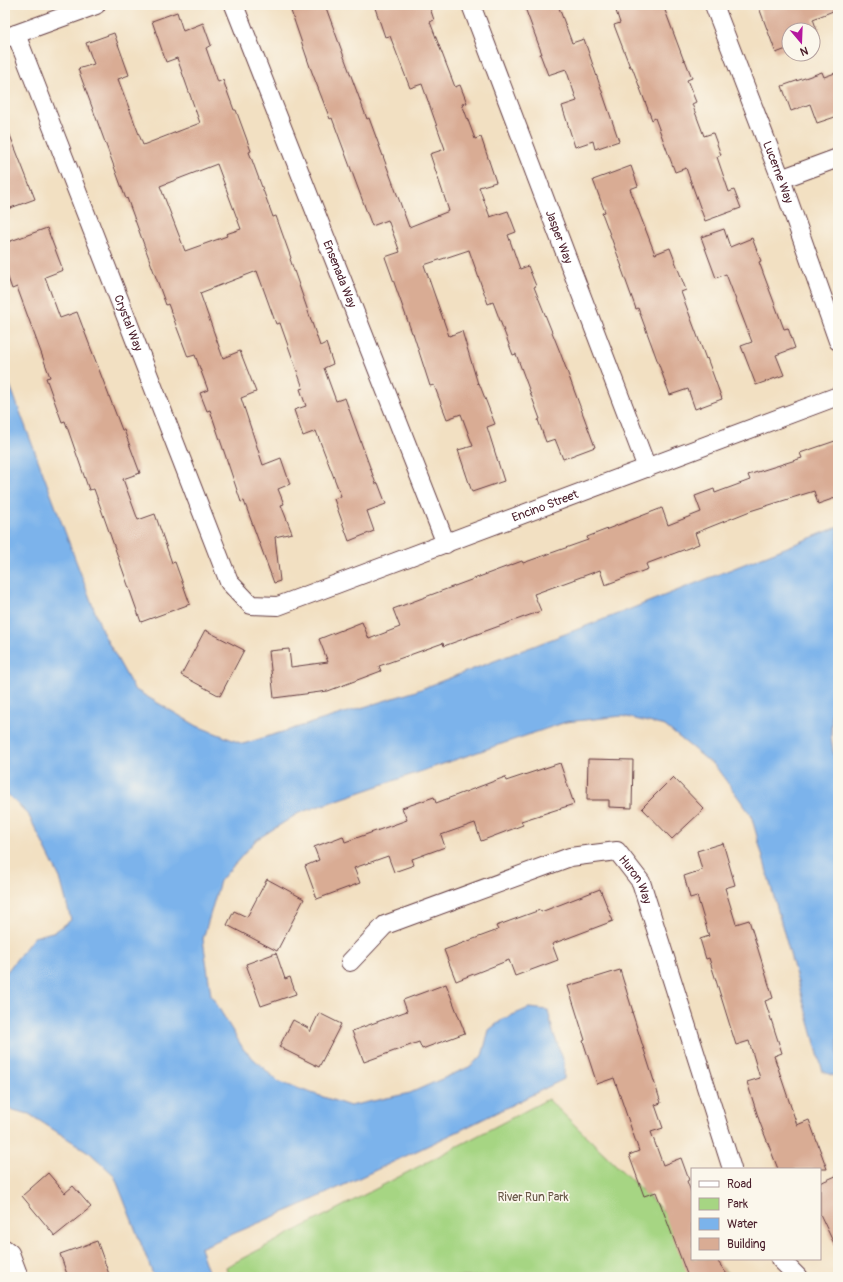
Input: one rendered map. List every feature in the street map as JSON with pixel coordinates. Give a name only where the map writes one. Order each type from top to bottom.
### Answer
[{"type":"street","points":[[10,36],[96,5]]},
{"type":"street","name":"Ensenada Way","points":[[234,5],[446,544]]},
{"type":"street","name":"Jasper Way","points":[[471,5],[647,468]]},
{"type":"street","name":"Lucerne Way","points":[[714,5],[781,180],[838,341]]},
{"type":"street","name":"Crystal Way","points":[[10,36],[229,582],[251,605]]},
{"type":"street","points":[[781,180],[838,158]]},
{"type":"street","name":"Encino Street","points":[[251,605],[278,606],[838,396]]},
{"type":"street","name":"Huron Way","points":[[350,962],[386,925],[570,857],[617,851],[641,882],[732,1168]]},
{"type":"street","points":[[5,1249],[10,1253],[19,1277]]},
{"type":"street","points":[[781,1260],[798,1277]]},
{"type":"green space","name":"River Run Park","points":[[548,1099],[691,1238],[691,1260],[714,1260],[732,1277],[228,1277],[226,1267]]},
{"type":"water","points":[[5,372],[103,633],[134,689],[197,726],[243,744],[413,692],[628,610],[838,527],[838,671],[833,680],[831,737],[838,784],[838,1077],[823,1072],[751,815],[716,767],[665,726],[622,716],[566,722],[299,813],[256,840],[220,881],[203,939],[211,995],[244,1050],[279,1082],[350,1106],[410,1093],[469,1067],[482,1056],[489,1030],[503,1019],[529,1008],[548,1010],[553,1032],[564,1062],[564,1079],[461,1130],[308,1202],[200,1248],[210,1277],[154,1277],[114,1175],[90,1153],[29,1114],[5,1108],[5,974],[34,937],[56,931],[71,920],[60,878],[28,814],[5,792]]},
{"type":"building","points":[[289,5],[325,5],[409,227],[449,211],[430,154],[445,149],[422,84],[410,88],[390,36],[385,37],[374,5],[429,5],[434,20],[430,22],[455,87],[460,85],[467,103],[462,104],[475,139],[481,137],[496,182],[479,187],[490,217],[508,211],[516,232],[508,235],[520,269],[528,266],[536,286],[534,287],[595,447],[563,459],[555,439],[546,442],[538,420],[540,419],[516,354],[513,355],[493,302],[488,304],[469,250],[424,265],[449,336],[462,331],[478,384],[479,383],[495,424],[487,427],[504,481],[472,492],[458,450],[473,446],[461,414],[447,419],[434,385],[430,386],[413,333],[385,257],[400,252],[388,220],[372,226],[332,118],[330,119],[310,67]]},
{"type":"building","points":[[524,5],[558,5],[572,43],[584,39],[619,141],[595,149],[593,141],[575,147],[562,106],[577,101],[566,69],[548,75]]},
{"type":"building","points":[[614,5],[663,5],[692,78],[687,80],[696,102],[692,104],[704,136],[713,133],[721,155],[717,157],[729,192],[734,190],[741,208],[705,221],[686,168],[675,172],[655,118],[652,120],[614,25],[620,23]]},
{"type":"building","points":[[758,5],[838,5],[838,9],[813,19],[814,22],[781,22],[781,51],[776,53]]},
{"type":"building","points":[[177,12],[183,31],[203,23],[211,45],[206,48],[218,82],[223,80],[234,110],[236,110],[251,151],[249,152],[273,217],[276,216],[291,258],[290,259],[320,346],[326,343],[333,364],[324,368],[336,401],[345,398],[376,484],[378,483],[386,504],[367,511],[374,531],[349,541],[334,499],[341,496],[316,431],[303,436],[294,410],[306,406],[300,389],[303,388],[280,323],[276,324],[257,271],[200,293],[223,358],[240,351],[256,392],[241,398],[263,465],[281,458],[290,484],[278,489],[284,504],[281,505],[292,533],[275,537],[280,581],[274,583],[244,501],[241,502],[210,410],[207,411],[200,393],[208,390],[195,355],[188,357],[168,304],[166,305],[78,69],[94,64],[86,43],[114,33],[129,75],[118,79],[143,145],[200,123],[177,58],[166,62],[152,21]],"holes":[[[217,164],[241,229],[226,234],[227,236],[185,251],[160,186]]]},
{"type":"building","points":[[822,72],[824,77],[838,72],[838,116],[817,123],[810,104],[791,111],[782,86]]},
{"type":"building","points":[[6,125],[35,199],[5,210],[5,126]]},
{"type":"building","points":[[631,166],[638,186],[630,189],[655,254],[670,248],[686,290],[681,292],[722,399],[695,409],[688,389],[670,395],[638,308],[636,309],[602,213],[605,212],[593,180]]},
{"type":"building","points":[[47,228],[63,270],[45,277],[60,318],[77,312],[140,473],[123,479],[138,520],[155,514],[172,563],[175,562],[190,604],[141,622],[94,489],[89,490],[65,421],[62,422],[46,378],[50,377],[17,287],[12,289],[5,269],[5,243]]},
{"type":"building","points":[[724,229],[730,247],[752,238],[761,261],[759,262],[784,329],[788,328],[795,348],[776,355],[784,375],[756,385],[741,346],[752,342],[726,274],[716,278],[701,237]]},
{"type":"building","points":[[838,440],[838,497],[818,504],[814,491],[750,511],[695,533],[699,544],[646,564],[648,569],[605,585],[600,570],[534,594],[541,611],[444,646],[443,643],[379,666],[381,671],[328,691],[274,698],[269,651],[289,649],[291,667],[328,662],[319,639],[362,622],[369,639],[400,627],[393,609],[522,561],[523,563],[588,540],[587,537],[662,508],[668,525],[701,512],[695,496],[714,489],[715,493],[750,480],[748,475],[802,458],[800,453]]},
{"type":"building","points":[[205,630],[244,650],[220,696],[181,675]]},
{"type":"building","points":[[588,759],[633,760],[632,808],[609,807],[609,800],[587,800]]},
{"type":"building","points":[[560,763],[574,804],[521,821],[523,825],[481,841],[475,823],[441,835],[445,847],[412,859],[414,865],[394,872],[388,856],[354,868],[360,883],[317,899],[305,866],[319,860],[314,847],[343,836],[345,842],[407,820],[402,808],[434,797],[436,803],[505,777],[506,781]]},
{"type":"building","points":[[673,777],[704,809],[672,839],[642,808]]},
{"type":"building","points":[[723,843],[735,885],[725,888],[736,924],[749,920],[773,998],[765,1001],[782,1053],[774,1056],[797,1125],[809,1120],[827,1169],[778,1168],[760,1123],[747,1082],[760,1078],[749,1041],[736,1045],[709,958],[706,959],[700,939],[709,936],[697,896],[690,898],[684,876],[702,870],[697,851]]},
{"type":"building","points":[[267,879],[304,899],[277,951],[227,925],[234,911],[247,917]]},
{"type":"building","points":[[600,889],[613,921],[552,944],[558,960],[515,976],[509,960],[456,981],[444,950],[498,930],[496,926],[540,910],[541,912]]},
{"type":"building","points":[[276,953],[285,979],[290,977],[296,994],[261,1006],[246,964]]},
{"type":"building","points":[[620,970],[661,1103],[655,1105],[663,1128],[651,1132],[663,1165],[681,1158],[689,1180],[687,1181],[691,1191],[691,1260],[717,1260],[729,1277],[688,1277],[656,1192],[644,1196],[629,1155],[639,1151],[614,1078],[597,1084],[583,1041],[585,1040],[568,986]]},
{"type":"building","points":[[446,984],[465,1033],[422,1049],[419,1042],[364,1062],[352,1031],[407,1011],[403,1000]]},
{"type":"building","points":[[319,1013],[341,1024],[319,1067],[279,1047],[293,1020],[308,1028],[310,1032]]},
{"type":"building","points":[[48,1173],[65,1193],[73,1186],[91,1207],[55,1236],[22,1196]]},
{"type":"building","points":[[838,1175],[838,1252],[821,1216],[821,1183]]},
{"type":"building","points":[[97,1241],[110,1277],[68,1277],[60,1254]]}]
